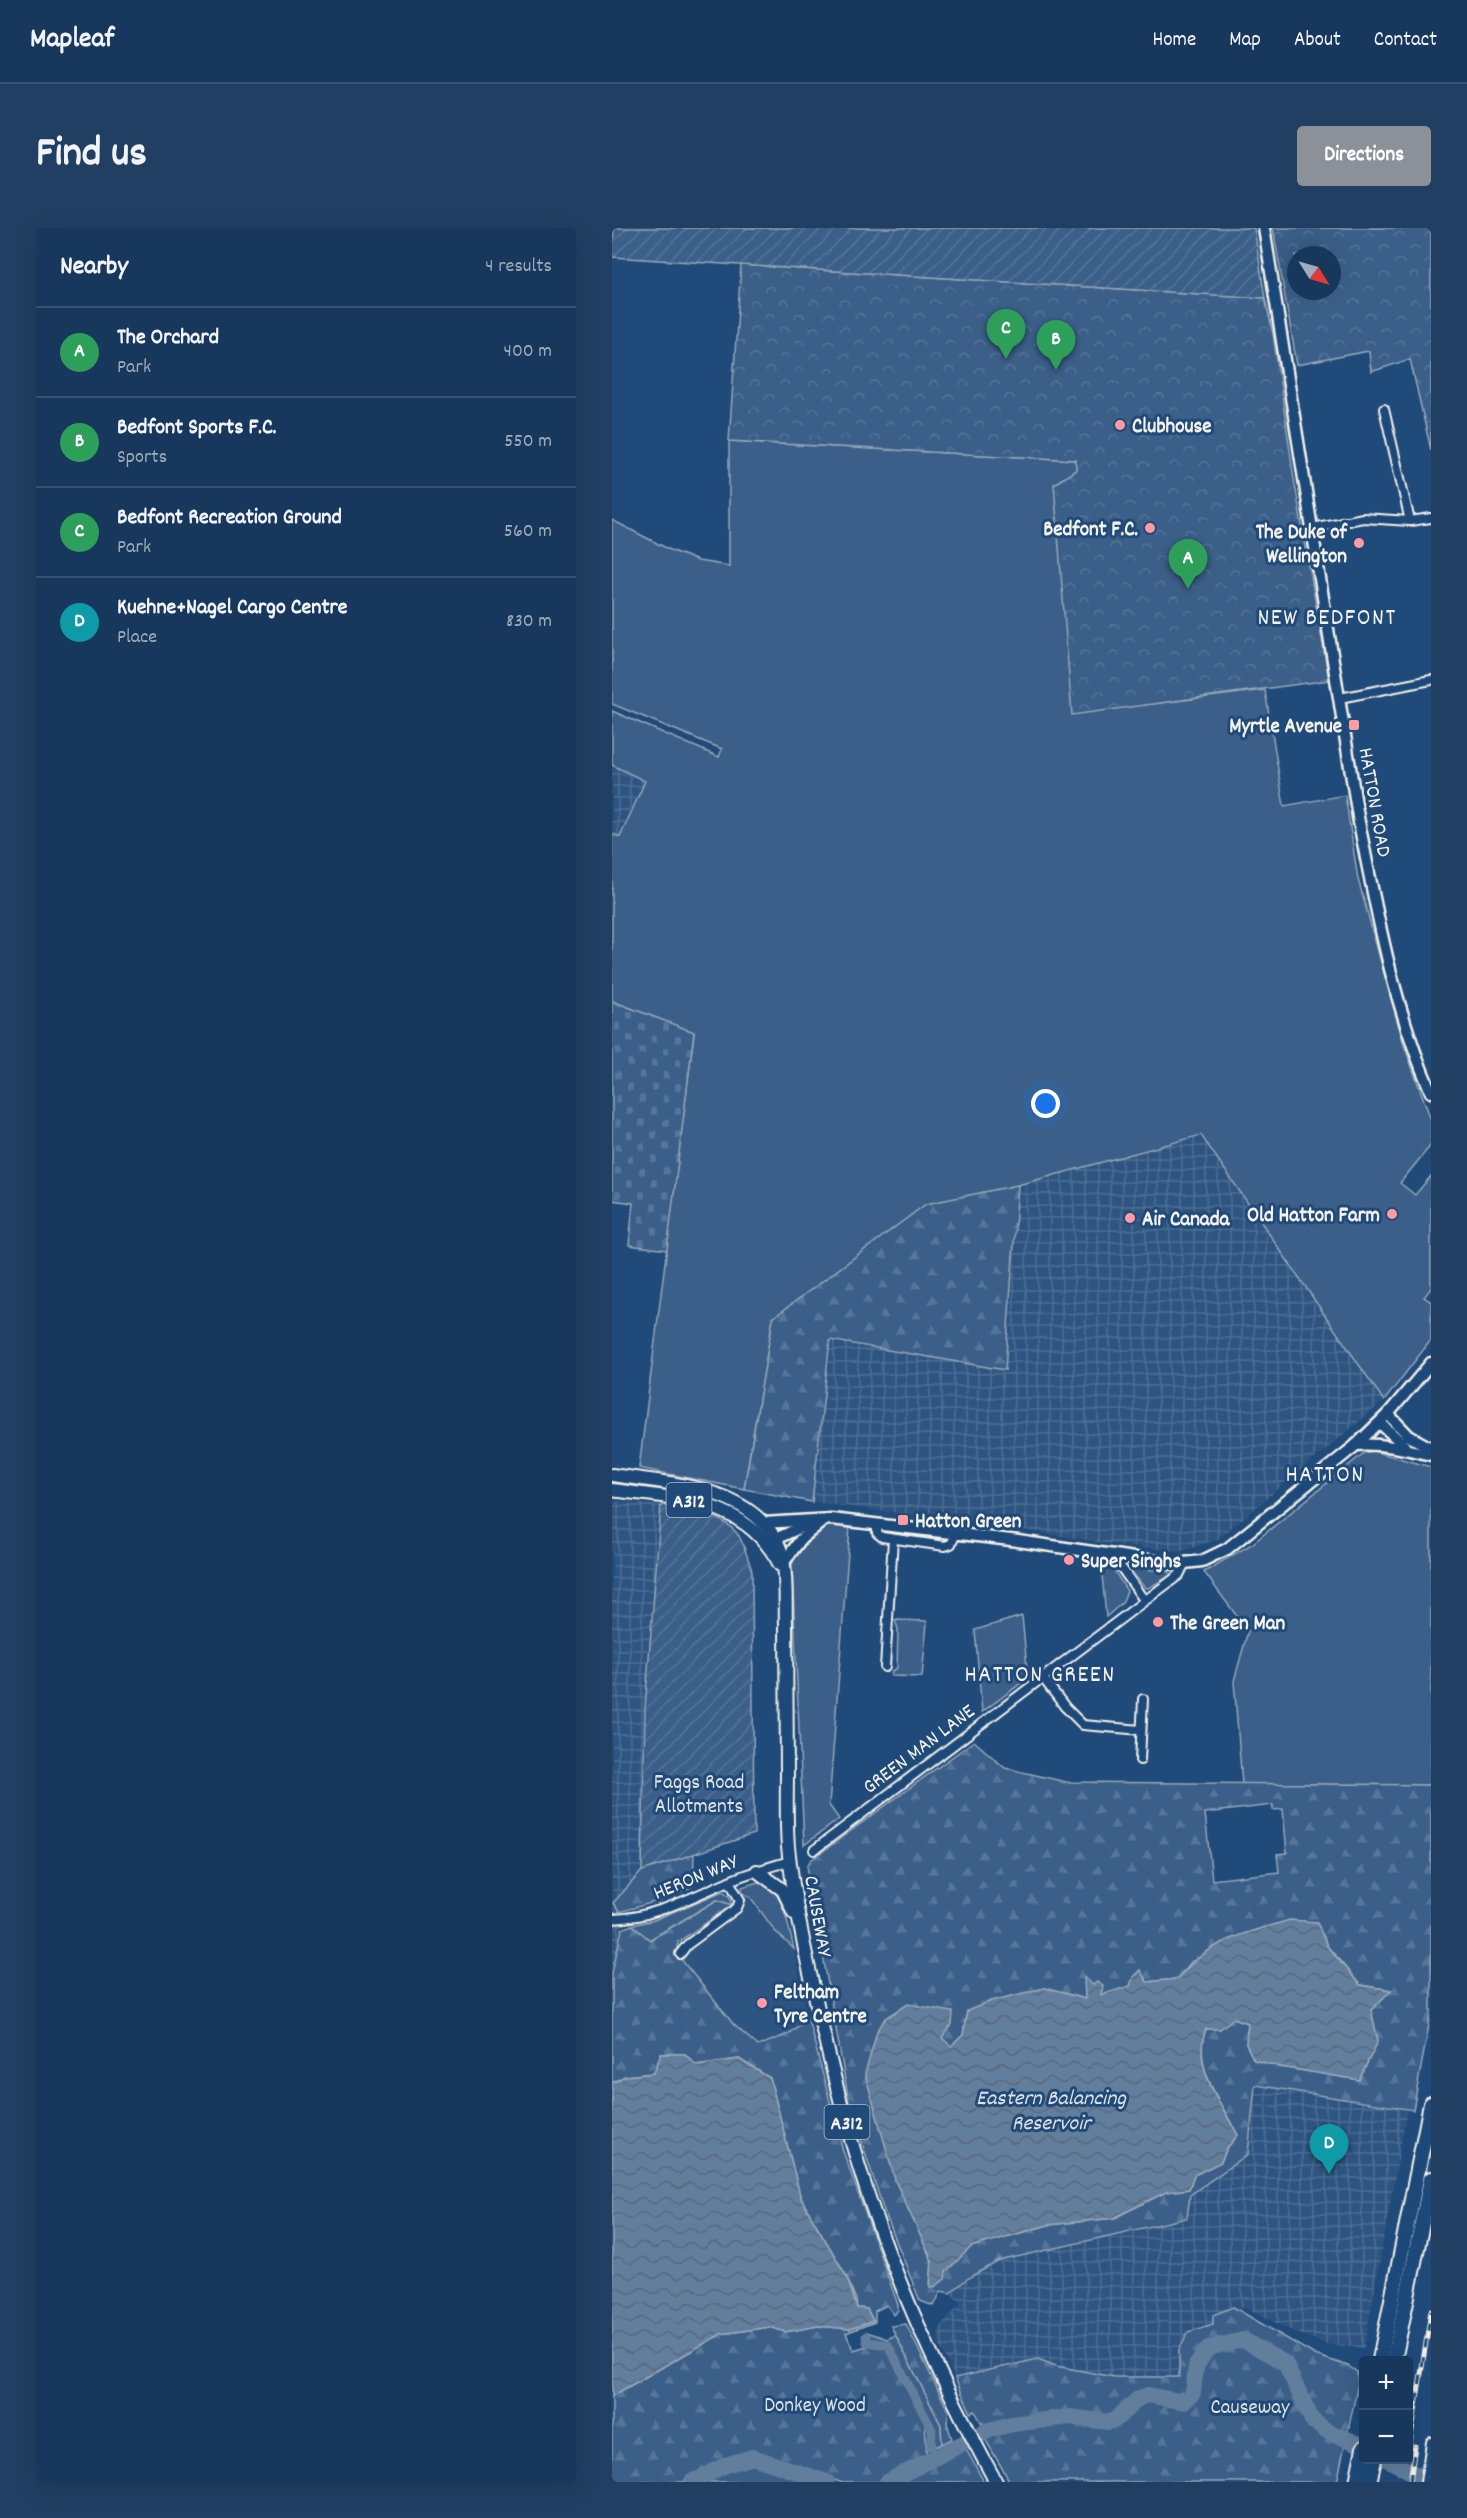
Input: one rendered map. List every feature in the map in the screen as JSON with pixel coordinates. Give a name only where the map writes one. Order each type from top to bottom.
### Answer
[{"type":"highway","points":[[1381,2356],[1431,2104]]},
{"type":"highway","points":[[1395,2356],[1431,2179]]},
{"type":"highway","points":[[1357,2482],[1368,2464]]},
{"type":"highway","points":[[1369,2464],[1369,2482]]},
{"type":"main road","name":"A312","points":[[612,1475],[702,1490],[740,1506],[763,1523]]},
{"type":"main road","name":"A312","points":[[612,1490],[705,1503],[738,1519],[771,1541]]},
{"type":"main road","name":"CAUSEWAY","points":[[763,1523],[784,1568],[788,1840],[799,1925],[826,2044],[855,2154],[879,2226],[913,2313],[961,2415],[996,2482]]},
{"type":"main road","points":[[757,1871],[783,1890],[799,1925]]},
{"type":"street","name":"HATTON ROAD","points":[[1264,228],[1276,290],[1283,355],[1372,889],[1406,1022],[1431,1092]]},
{"type":"street","points":[[1384,409],[1410,521]]},
{"type":"street","points":[[1312,528],[1363,518],[1410,521],[1431,518]]},
{"type":"street","points":[[1340,699],[1431,680]]},
{"type":"street","points":[[763,1523],[821,1520],[876,1524],[1184,1564],[1202,1561],[1227,1549],[1355,1446],[1380,1423],[1431,1363]]},
{"type":"street","points":[[1388,1414],[1409,1436],[1431,1448]]},
{"type":"street","points":[[1380,1423],[1407,1448]]},
{"type":"street","points":[[1355,1446],[1373,1444],[1407,1448],[1431,1455]]},
{"type":"street","points":[[771,1541],[821,1520]]},
{"type":"street","points":[[784,1568],[808,1531],[821,1520]]},
{"type":"street","points":[[876,1524],[879,1535],[945,1546],[951,1544],[956,1533]]},
{"type":"street","points":[[885,1667],[893,1539]]},
{"type":"street","points":[[1118,1556],[1118,1563],[1144,1600]]},
{"type":"street","name":"GREEN MAN LANE","points":[[814,1850],[1179,1575],[1184,1564]]},
{"type":"street","points":[[1043,1677],[1065,1707],[1083,1725],[1141,1730]]},
{"type":"street","points":[[1140,1760],[1143,1699]]},
{"type":"street","name":"HERON WAY","points":[[612,1919],[662,1910],[729,1881],[790,1862]]},
{"type":"street","points":[[680,1954],[687,1945],[737,1908],[740,1900],[729,1881]]},
{"type":"street","points":[[1425,2482],[1431,2442]]},
{"type":"shaded area","points":[[612,765],[645,780],[619,837],[612,834]]},
{"type":"shaded area","points":[[1202,1134],[1384,1401],[1218,1539],[1180,1552],[812,1502],[830,1340],[1005,1370],[1018,1185]]},
{"type":"shaded area","points":[[612,1501],[661,1505],[645,1708],[642,1871],[613,1903],[619,1912],[622,1929],[612,1973]]},
{"type":"shaded area","points":[[742,1892],[751,1898],[750,1901],[775,1931],[794,1949],[808,2018],[789,2034],[758,2046],[734,2025],[676,1953],[678,1942],[732,1905],[730,1897]]},
{"type":"shaded area","points":[[1255,2084],[1407,2110],[1364,2348],[1330,2345],[1294,2332],[1243,2306],[1239,2312],[1214,2324],[1179,2350],[1180,2377],[1114,2377],[1056,2366],[1038,2359],[955,2378],[938,2341],[939,2330],[944,2321],[961,2303],[950,2293],[967,2279],[999,2261],[1186,2218],[1190,2195],[1248,2154]]},
{"type":"green space","points":[[614,228],[1254,228],[1265,298],[612,257]]},
{"type":"green space","points":[[1273,228],[1431,228],[1431,450],[1410,359],[1371,372],[1369,351],[1297,365]]},
{"type":"green space","points":[[741,265],[1265,298],[1273,334],[1294,479],[1329,680],[1072,715],[1054,484],[1076,470],[1076,460],[729,441]]},
{"type":"green space","points":[[729,441],[1076,460],[1072,714],[1265,690],[1284,806],[1345,795],[1358,879],[1404,1045],[1431,1120],[1431,1145],[1400,1183],[1415,1195],[1431,1176],[1431,1288],[1424,1297],[1431,1302],[1431,1340],[1384,1401],[1201,1135],[1018,1185],[773,1318],[744,1489],[639,1468],[694,1033],[612,1001],[612,834],[620,837],[645,781],[612,765],[612,711],[719,757],[722,749],[612,704],[612,520],[670,550],[698,561],[729,566]]},
{"type":"green space","points":[[612,1001],[694,1032],[667,1250],[629,1245],[633,1203],[612,1200]]},
{"type":"green space","points":[[1018,1185],[1005,1370],[830,1340],[812,1502],[744,1489],[773,1318],[926,1204]]},
{"type":"green space","points":[[1373,1451],[1431,1467],[1431,1785],[1242,1784],[1234,1681],[1248,1631],[1204,1572],[1252,1544],[1364,1453]]},
{"type":"green space","name":"Faggs Road Allotments","points":[[661,1505],[703,1513],[733,1528],[745,1549],[752,1571],[754,1834],[642,1871],[645,1708]]},
{"type":"green space","points":[[829,1524],[850,1526],[829,1805],[839,1819],[804,1845],[792,1566],[806,1542]]},
{"type":"green space","points":[[1101,1563],[1110,1564],[1127,1591],[1122,1603],[1106,1617]]},
{"type":"green space","points":[[1128,1567],[1170,1572],[1170,1576],[1145,1588]]},
{"type":"green space","points":[[1022,1616],[1028,1678],[982,1712],[975,1630]]},
{"type":"green space","points":[[895,1620],[926,1621],[927,1623],[922,1677],[891,1676],[892,1671],[897,1668],[898,1629]]},
{"type":"green space","points":[[974,1741],[1005,1768],[1066,1782],[1431,1785],[1431,2014],[1413,2110],[1255,2085],[1248,2154],[1190,2195],[1187,2218],[999,2261],[967,2279],[950,2293],[941,2291],[934,2306],[920,2301],[883,2208],[849,2102],[807,1866],[811,1860]],"holes":[[[1273,1805],[1273,1810],[1283,1809],[1287,1853],[1277,1854],[1279,1872],[1212,1880],[1205,1813]],[[1323,1935],[1327,1946],[1360,1985],[1391,1990],[1371,2010],[1378,2041],[1359,2080],[1281,2067],[1254,2060],[1246,2044],[1248,2023],[1233,2018],[1220,2029],[1206,2029],[1203,2043],[1205,2070],[1210,2084],[1238,2135],[1227,2148],[1221,2162],[1194,2175],[1189,2189],[1166,2192],[1114,2218],[1048,2225],[971,2247],[930,2286],[932,2261],[895,2180],[908,2004],[951,2047],[963,2035],[967,2011],[1044,1988],[1085,1999],[1085,1978],[1100,1996],[1146,1982],[1177,1979],[1192,1961]]]},
{"type":"green space","points":[[694,1853],[693,1886],[665,1899],[619,1912],[613,1903],[642,1871]]},
{"type":"green space","points":[[758,1882],[767,1885],[780,1900],[794,1949],[775,1931],[751,1898],[742,1892],[742,1887]]},
{"type":"green space","points":[[723,1891],[730,1897],[732,1905],[717,1900],[649,1940],[632,1925],[654,1920]]},
{"type":"green space","name":"Donkey Wood","points":[[717,1900],[732,1905],[678,1942],[676,1953],[734,2025],[758,2046],[788,2034],[808,2018],[843,2151],[898,2305],[898,2310],[894,2315],[887,2305],[875,2311],[875,2322],[846,2333],[853,2350],[871,2345],[886,2347],[925,2423],[927,2458],[880,2482],[840,2482],[768,2458],[752,2455],[727,2458],[688,2476],[684,2482],[612,2482],[612,2396],[721,2334],[770,2327],[785,2332],[818,2326],[850,2329],[873,2320],[867,2309],[857,2308],[846,2275],[801,2199],[770,2078],[739,2059],[695,2065],[685,2054],[661,2054],[654,2073],[625,2076],[612,2083],[612,1973],[622,1929],[632,1925],[650,1940]]},
{"type":"green space","name":"Causeway","points":[[1233,2307],[1315,2355],[1348,2366],[1357,2372],[1358,2384],[1337,2482],[1010,2482],[984,2437],[988,2435],[975,2411],[971,2413],[955,2378],[1038,2359],[1056,2366],[1114,2377],[1179,2377],[1179,2350],[1188,2332],[1213,2324],[1213,2315]]},
{"type":"green space","points":[[906,2324],[948,2411],[947,2423],[952,2439],[942,2444],[941,2425],[891,2326]]},
{"type":"green space","points":[[867,2332],[887,2339],[896,2335],[941,2425],[942,2444],[935,2447],[934,2429],[889,2344],[868,2341]]},
{"type":"green space","points":[[966,2449],[984,2482],[899,2482]]},
{"type":"green space","points":[[749,2463],[806,2482],[709,2482],[713,2478]]},
{"type":"water","name":"Eastern Balancing Reservoir","points":[[1290,1920],[1317,1922],[1327,1946],[1360,1985],[1391,1990],[1371,2010],[1378,2041],[1359,2080],[1281,2067],[1254,2060],[1246,2044],[1248,2023],[1234,2018],[1220,2029],[1206,2029],[1202,2043],[1205,2071],[1216,2098],[1238,2135],[1227,2148],[1221,2162],[1194,2175],[1189,2189],[1166,2192],[1114,2218],[1048,2225],[971,2247],[946,2272],[945,2279],[936,2286],[930,2287],[932,2261],[895,2180],[865,2074],[877,2031],[886,2018],[908,2004],[953,2012],[952,2025],[942,2038],[951,2046],[963,2035],[967,2011],[991,2001],[1044,1988],[1085,1999],[1084,1977],[1093,1985],[1097,1982],[1103,1986],[1101,1995],[1130,1986],[1133,1977],[1140,1970],[1147,1982],[1177,1979],[1215,1946],[1242,1934]]},
{"type":"water","points":[[661,2054],[685,2054],[696,2065],[739,2059],[770,2078],[801,2199],[846,2275],[857,2308],[867,2309],[873,2321],[850,2329],[818,2326],[785,2332],[770,2327],[721,2334],[612,2396],[612,2083],[625,2076],[654,2073]]},
{"type":"waterway","points":[[866,2336],[867,2342],[888,2345],[932,2430],[931,2447]]},
{"type":"waterway","points":[[887,2482],[989,2430],[1012,2424],[1069,2417],[1108,2422],[1115,2420],[1139,2398],[1148,2395],[1184,2402],[1193,2393],[1196,2366],[1208,2348],[1243,2340],[1285,2363],[1312,2420],[1327,2431],[1359,2444]]},
{"type":"waterway","points":[[693,2482],[725,2465],[753,2457],[827,2482]]},
{"type":"waterway","points":[[927,2461],[930,2457]]},
{"type":"waterway","points":[[1396,2464],[1415,2474],[1431,2477]]},
{"type":"railway","points":[[1413,2424],[1431,2311]]},
{"type":"railway","points":[[1410,2482],[1415,2446]]},
{"type":"place","name":"Bedfont Recreation Ground","points":[[1006,359]]},
{"type":"place","name":"Bedfont Sports F.C.","points":[[1056,370]]},
{"type":"place","name":"Clubhouse","points":[[1120,425]]},
{"type":"place","name":"Bedfont F.C.","points":[[1150,528]]},
{"type":"place","name":"The Duke of Wellington","points":[[1359,543]]},
{"type":"place","name":"The Orchard","points":[[1188,589]]},
{"type":"place","name":"Myrtle Avenue","points":[[1354,725]]},
{"type":"place","name":"Old Hatton Farm","points":[[1392,1214]]},
{"type":"place","name":"Air Canada","points":[[1130,1218]]},
{"type":"place","name":"Hatton Green","points":[[903,1520]]},
{"type":"place","name":"Super Singhs","points":[[1069,1560]]},
{"type":"place","name":"The Green Man","points":[[1158,1622]]},
{"type":"place","name":"Feltham Tyre Centre","points":[[762,2003]]},
{"type":"place","name":"Kuehne+Nagel Cargo Centre","points":[[1329,2174]]},
{"type":"district","name":"NEW BEDFONT","points":[[1327,616]]},
{"type":"district","name":"HATTON","points":[[1325,1473]]},
{"type":"district","name":"HATTON GREEN","points":[[1040,1673]]}]
